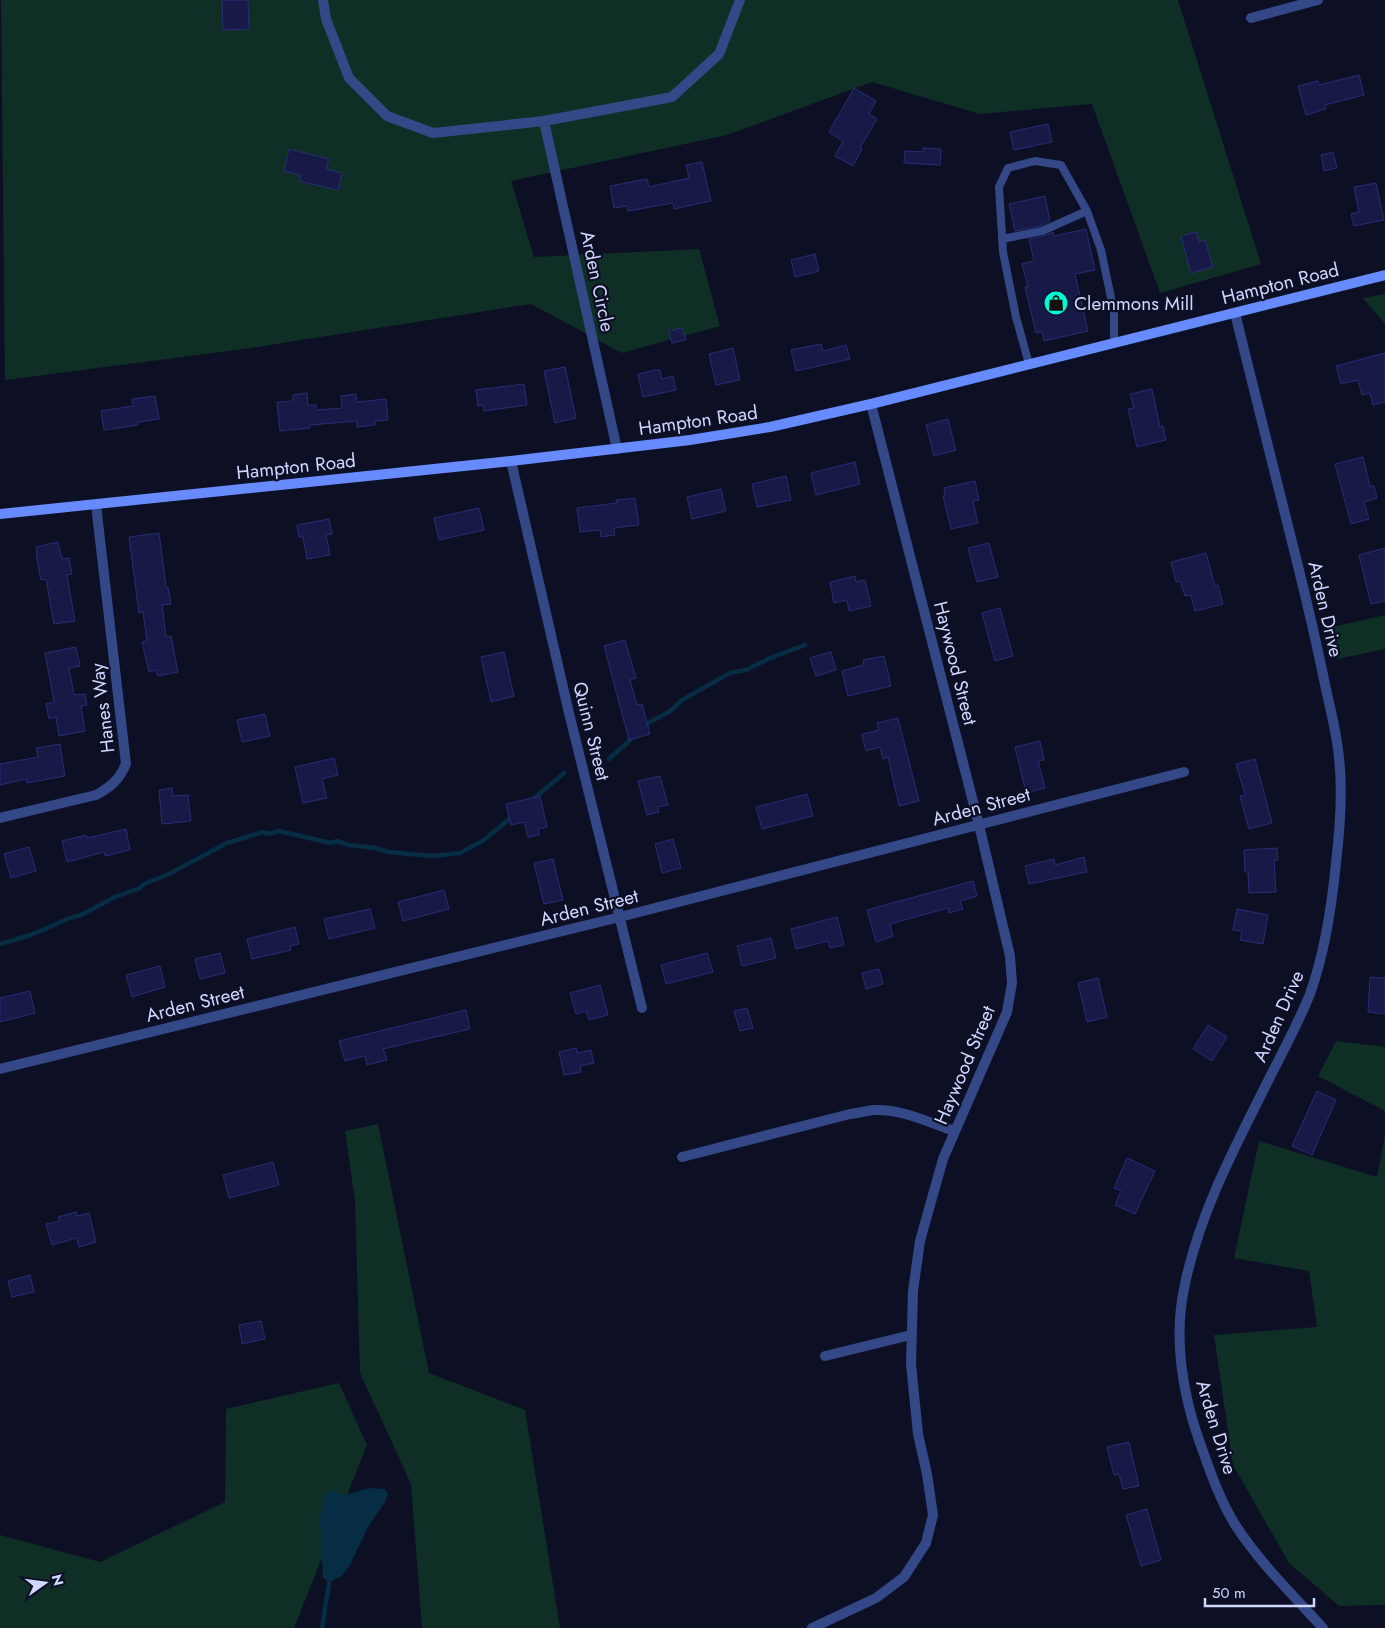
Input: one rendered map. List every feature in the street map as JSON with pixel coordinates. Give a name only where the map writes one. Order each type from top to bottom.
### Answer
[{"type":"main road","name":"Hampton Road","points":[[0,514],[511,461],[617,449],[770,427],[871,404],[1385,275]]},
{"type":"street","points":[[323,0],[326,19],[348,78],[388,116],[433,133],[544,121],[672,96],[720,54],[740,0]]},
{"type":"street","points":[[1251,18],[1318,0]]},
{"type":"street","name":"Arden Circle","points":[[544,121],[617,449]]},
{"type":"street","name":"Arden Drive","points":[[1235,313],[1314,630],[1337,736],[1340,763],[1340,810],[1330,909],[1318,968],[1310,993],[1294,1029],[1234,1148],[1207,1209],[1184,1285],[1180,1320],[1181,1352],[1184,1386],[1191,1418],[1224,1506],[1237,1528],[1262,1560],[1323,1628]]},
{"type":"street","name":"Haywood Street","points":[[813,1628],[876,1598],[904,1577],[926,1543],[933,1515],[927,1474],[918,1434],[910,1335],[913,1291],[920,1241],[942,1159],[1007,1012],[1012,983],[1010,956],[979,825],[871,404]]},
{"type":"street","name":"Quinn Street","points":[[511,461],[569,713],[642,1008]]},
{"type":"street","name":"Hanes Way","points":[[0,818],[96,795],[109,788],[120,777],[126,764],[96,505]]},
{"type":"street","name":"Arden Street","points":[[0,1069],[620,917],[1184,772]]},
{"type":"street","points":[[682,1158],[850,1114],[873,1110],[914,1116],[954,1131]]},
{"type":"street","points":[[825,1356],[910,1335]]},
{"type":"lane","points":[[1029,364],[1016,317],[1003,252],[999,187],[1008,168],[1034,161],[1060,165],[1087,211],[1102,250],[1114,312],[1114,343]]},
{"type":"lane","points":[[1002,239],[1042,231],[1087,211]]},
{"type":"green space","points":[[1,0],[1178,0],[1261,264],[1160,293],[1092,104],[980,114],[872,82],[727,135],[511,181],[534,257],[699,249],[720,326],[622,353],[531,304],[244,349],[5,380]]},
{"type":"green space","points":[[1385,294],[1385,324],[1363,298]]},
{"type":"green space","points":[[1385,615],[1385,649],[1337,659],[1332,627]]},
{"type":"green space","points":[[1336,1041],[1385,1047],[1385,1111],[1318,1076]]},
{"type":"green space","points":[[378,1124],[429,1373],[525,1410],[560,1628],[422,1628],[411,1484],[360,1373],[355,1201],[345,1131]]},
{"type":"green space","points":[[1385,1135],[1385,1605],[1339,1606],[1289,1563],[1233,1465],[1214,1335],[1317,1327],[1309,1271],[1234,1258],[1259,1141],[1377,1177]]},
{"type":"green space","points":[[339,1383],[367,1445],[294,1628],[0,1628],[0,1535],[100,1562],[225,1502],[226,1409]]},
{"type":"water","points":[[369,1488],[385,1489],[388,1494],[385,1502],[368,1527],[349,1567],[342,1576],[329,1582],[323,1578],[320,1518],[326,1494],[331,1490],[345,1495]]},
{"type":"building","points":[[222,0],[248,0],[249,29],[223,30]]},
{"type":"building","points":[[1359,75],[1364,95],[1325,105],[1326,109],[1306,115],[1298,86],[1318,81],[1319,85]]},
{"type":"building","points":[[854,88],[876,101],[869,114],[877,119],[860,148],[862,149],[853,166],[835,156],[843,141],[829,132]]},
{"type":"building","points":[[1048,124],[1052,142],[1014,150],[1010,132]]},
{"type":"building","points":[[923,148],[941,149],[940,165],[904,163],[905,151],[923,152]]},
{"type":"building","points":[[289,149],[329,159],[326,169],[342,173],[338,190],[299,181],[301,175],[284,171]]},
{"type":"building","points":[[1333,152],[1337,168],[1324,171],[1321,155]]},
{"type":"building","points":[[702,162],[711,201],[674,209],[673,203],[628,211],[627,206],[614,208],[610,186],[647,179],[649,187],[689,178],[686,165]]},
{"type":"building","points":[[1376,183],[1384,220],[1354,226],[1351,214],[1359,212],[1354,187]]},
{"type":"building","points":[[1045,196],[1050,221],[1040,226],[1015,231],[1009,204]]},
{"type":"building","points":[[1086,229],[1095,270],[1075,274],[1088,331],[1044,341],[1042,332],[1036,333],[1025,287],[1028,287],[1022,264],[1034,261],[1029,239],[1053,232],[1054,236]]},
{"type":"building","points":[[1196,232],[1199,242],[1205,240],[1213,267],[1191,273],[1181,236]]},
{"type":"building","points":[[815,254],[819,271],[795,277],[791,260]]},
{"type":"building","points":[[682,328],[686,340],[672,343],[669,331]]},
{"type":"building","points":[[821,344],[823,351],[846,345],[850,359],[796,371],[791,350]]},
{"type":"building","points":[[733,348],[740,380],[716,385],[709,354]]},
{"type":"building","points":[[1385,353],[1385,402],[1373,405],[1370,393],[1362,395],[1358,380],[1341,384],[1336,366]]},
{"type":"building","points":[[565,367],[576,418],[555,423],[544,371]]},
{"type":"building","points":[[660,370],[662,379],[673,376],[676,390],[643,397],[638,374]]},
{"type":"building","points":[[524,384],[527,405],[484,411],[483,405],[478,406],[476,390]]},
{"type":"building","points":[[1152,389],[1160,427],[1163,426],[1166,440],[1137,447],[1128,409],[1134,408],[1130,394]]},
{"type":"building","points":[[307,393],[308,405],[316,405],[317,410],[342,408],[341,396],[356,394],[357,402],[386,399],[388,420],[375,421],[375,425],[357,427],[357,421],[310,425],[310,428],[280,431],[277,402],[293,401],[293,395]]},
{"type":"building","points":[[155,396],[159,419],[138,422],[138,425],[104,430],[101,411],[133,406],[132,399]]},
{"type":"building","points":[[948,419],[956,450],[934,456],[926,425]]},
{"type":"building","points":[[1363,457],[1370,486],[1374,486],[1377,498],[1364,502],[1369,519],[1351,524],[1335,464]]},
{"type":"building","points":[[855,462],[860,484],[816,495],[811,473]]},
{"type":"building","points":[[786,476],[791,500],[757,507],[752,484]]},
{"type":"building","points":[[975,481],[979,500],[973,501],[978,523],[951,529],[943,496],[945,496],[944,488]]},
{"type":"building","points":[[721,489],[726,511],[692,519],[687,497]]},
{"type":"building","points":[[635,498],[639,525],[614,528],[615,535],[601,537],[600,530],[580,532],[577,508],[617,503],[616,500]]},
{"type":"building","points":[[479,508],[484,530],[439,540],[434,518]]},
{"type":"building","points":[[329,519],[332,534],[326,535],[330,555],[307,559],[303,537],[299,537],[297,525]]},
{"type":"building","points":[[159,533],[166,587],[168,587],[171,604],[162,605],[166,637],[171,636],[178,672],[158,676],[156,670],[149,672],[142,642],[147,641],[143,612],[139,613],[129,537]]},
{"type":"building","points":[[58,542],[62,559],[69,558],[72,574],[67,575],[75,621],[54,624],[46,579],[41,580],[36,547]]},
{"type":"building","points":[[989,543],[998,577],[977,582],[968,548]]},
{"type":"building","points":[[1385,548],[1385,601],[1371,604],[1359,555]]},
{"type":"building","points":[[1206,553],[1215,586],[1218,585],[1223,604],[1195,611],[1191,595],[1185,596],[1180,581],[1176,582],[1171,562]]},
{"type":"building","points":[[855,576],[856,582],[865,580],[871,606],[849,611],[847,600],[834,603],[830,582]]},
{"type":"building","points":[[1000,608],[1013,656],[995,661],[982,613]]},
{"type":"building","points":[[625,640],[636,678],[630,680],[637,705],[642,704],[650,734],[629,740],[604,646]]},
{"type":"building","points":[[76,647],[80,666],[69,668],[74,695],[85,694],[87,705],[81,706],[85,731],[59,736],[56,717],[49,719],[46,704],[54,702],[45,653]]},
{"type":"building","points":[[504,652],[514,696],[491,702],[481,657]]},
{"type":"building","points":[[831,652],[836,670],[816,676],[810,658]]},
{"type":"building","points":[[884,656],[891,686],[848,696],[842,671],[864,665],[863,660]]},
{"type":"building","points":[[265,714],[270,736],[242,742],[237,720]]},
{"type":"building","points":[[898,718],[919,801],[899,806],[888,757],[883,759],[880,747],[866,751],[862,734],[879,730],[877,723]]},
{"type":"building","points":[[1040,741],[1044,760],[1038,761],[1045,788],[1026,793],[1015,747]]},
{"type":"building","points":[[60,744],[65,776],[27,783],[26,779],[0,785],[0,764],[38,757],[36,748]]},
{"type":"building","points":[[334,758],[338,775],[322,779],[327,798],[303,803],[295,767]]},
{"type":"building","points":[[1255,759],[1272,823],[1249,829],[1240,796],[1245,795],[1236,764]]},
{"type":"building","points":[[660,776],[668,805],[657,807],[659,812],[647,815],[638,781]]},
{"type":"building","points":[[172,788],[173,796],[188,795],[191,821],[162,824],[159,790]]},
{"type":"building","points":[[807,794],[813,816],[762,829],[756,807]]},
{"type":"building","points":[[540,796],[547,827],[538,829],[539,835],[528,837],[524,822],[511,825],[506,804]]},
{"type":"building","points":[[126,829],[130,850],[105,856],[104,852],[67,862],[62,841],[86,835],[87,838]]},
{"type":"building","points":[[673,839],[681,868],[662,873],[655,844]]},
{"type":"building","points":[[29,847],[36,871],[11,878],[4,854]]},
{"type":"building","points":[[1277,848],[1278,860],[1274,860],[1276,892],[1249,893],[1248,872],[1245,872],[1244,850]]},
{"type":"building","points":[[1084,857],[1087,872],[1029,884],[1025,866],[1054,859],[1055,865]]},
{"type":"building","points":[[553,859],[563,900],[544,904],[534,863]]},
{"type":"building","points":[[973,881],[977,896],[960,901],[963,909],[949,913],[948,908],[890,924],[893,936],[876,942],[867,910]]},
{"type":"building","points":[[444,890],[449,909],[403,921],[398,902]]},
{"type":"building","points":[[370,909],[375,928],[329,939],[324,919]]},
{"type":"building","points":[[1237,909],[1268,915],[1263,944],[1240,940],[1242,931],[1233,930]]},
{"type":"building","points":[[837,917],[844,945],[830,948],[828,941],[796,949],[791,929]]},
{"type":"building","points":[[295,927],[299,944],[290,946],[291,950],[252,959],[247,939]]},
{"type":"building","points":[[771,938],[776,958],[742,966],[737,946]]},
{"type":"building","points":[[220,953],[225,973],[200,979],[195,959]]},
{"type":"building","points":[[707,953],[713,972],[666,984],[661,965]]},
{"type":"building","points":[[160,966],[165,987],[132,997],[126,975]]},
{"type":"building","points":[[879,969],[883,984],[866,989],[862,973]]},
{"type":"building","points":[[1370,977],[1385,978],[1385,1014],[1368,1012]]},
{"type":"building","points":[[1098,978],[1107,1017],[1087,1022],[1078,983]]},
{"type":"building","points":[[600,985],[608,1015],[589,1020],[586,1011],[576,1014],[570,993]]},
{"type":"building","points":[[30,991],[35,1013],[0,1022],[0,998]]},
{"type":"building","points":[[747,1008],[753,1028],[740,1031],[734,1011]]},
{"type":"building","points":[[466,1010],[470,1029],[383,1049],[387,1060],[367,1065],[365,1056],[345,1061],[339,1041]]},
{"type":"building","points":[[1208,1025],[1227,1037],[1212,1061],[1193,1049]]},
{"type":"building","points":[[576,1048],[577,1053],[591,1050],[594,1063],[580,1066],[581,1072],[564,1075],[559,1052]]},
{"type":"building","points":[[1317,1091],[1336,1100],[1312,1155],[1292,1146]]},
{"type":"building","points":[[1127,1158],[1155,1171],[1135,1214],[1115,1205],[1121,1191],[1114,1188]]},
{"type":"building","points":[[273,1162],[279,1185],[229,1198],[223,1175]]},
{"type":"building","points":[[76,1212],[77,1216],[89,1213],[96,1242],[79,1247],[77,1238],[52,1245],[46,1224],[60,1221],[58,1217]]},
{"type":"building","points":[[30,1275],[34,1292],[12,1297],[8,1281]]},
{"type":"building","points":[[261,1321],[265,1339],[242,1344],[239,1325]]},
{"type":"building","points":[[1129,1442],[1139,1486],[1123,1489],[1119,1474],[1114,1475],[1107,1447]]},
{"type":"building","points":[[1147,1509],[1161,1560],[1141,1566],[1126,1515]]},
{"type":"waterway","points":[[644,728],[650,722],[669,712],[682,700],[730,673],[746,670],[770,658],[805,645]]},
{"type":"waterway","points":[[609,759],[636,735]]},
{"type":"waterway","points":[[531,801],[564,773]]},
{"type":"waterway","points":[[0,944],[31,935],[81,915],[115,897],[140,888],[144,884],[169,874],[227,843],[263,832],[269,834],[279,831],[331,843],[337,841],[388,852],[433,856],[460,853],[484,840],[513,816]]},
{"type":"waterway","points":[[322,1628],[330,1577]]},
{"type":"place","name":"Clemmons Mill","points":[[1056,303]]}]
